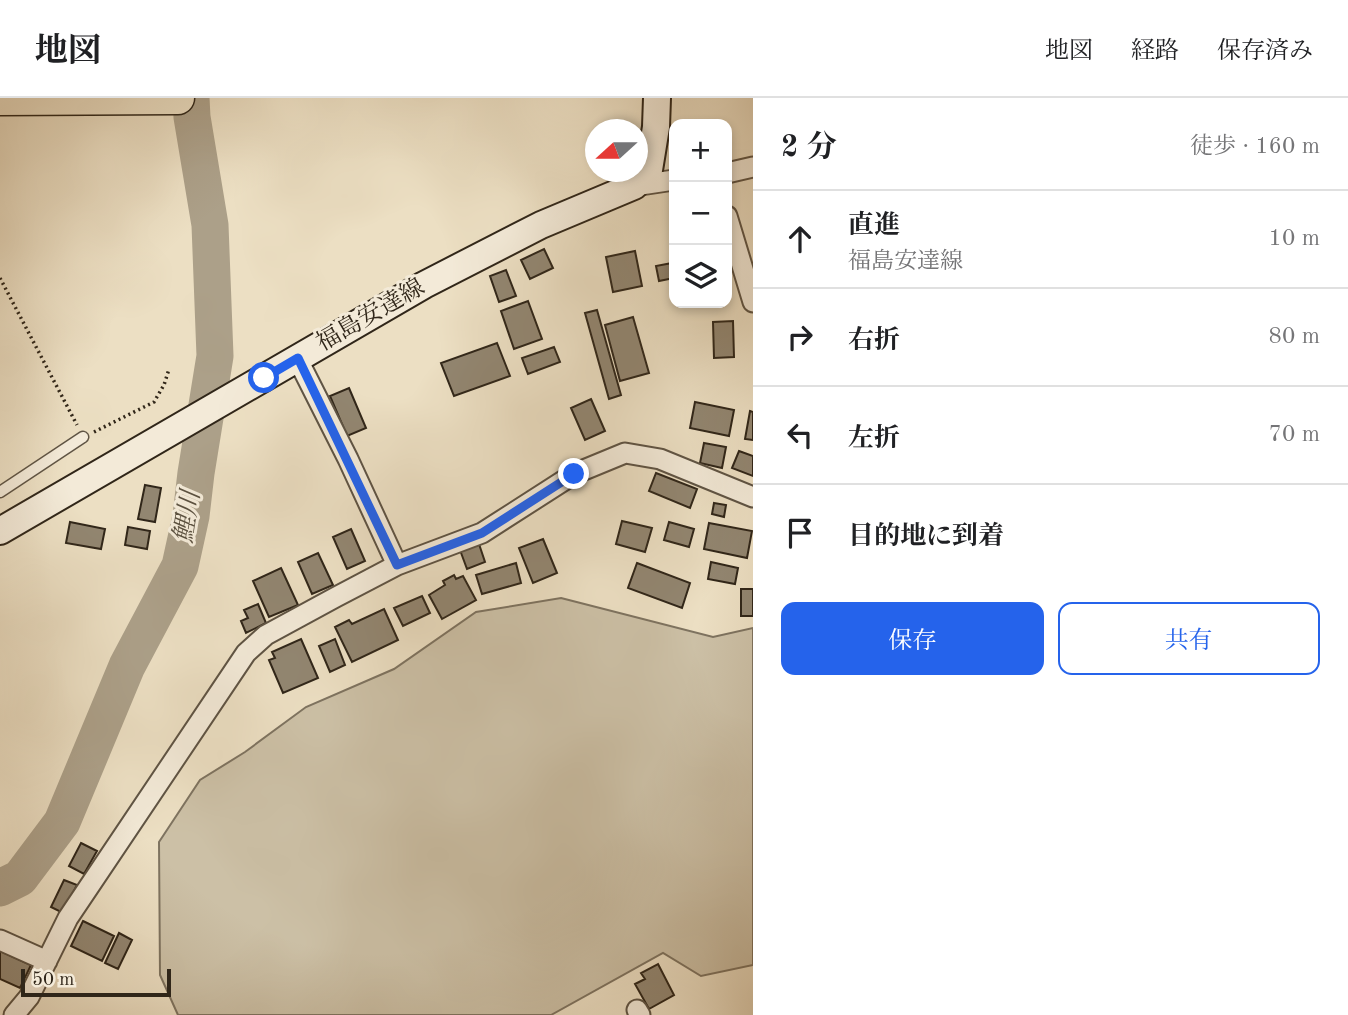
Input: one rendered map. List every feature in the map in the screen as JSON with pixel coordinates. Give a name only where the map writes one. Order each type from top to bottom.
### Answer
[{"type":"highway","points":[[0,99],[178,98]]},
{"type":"main road","points":[[634,186],[649,170],[656,127],[657,98]]},
{"type":"main road","name":"福島安達線","points":[[0,531],[424,285],[529,231],[634,186]]},
{"type":"street","points":[[732,172],[753,167]]},
{"type":"street","points":[[634,186],[669,181]]},
{"type":"street","points":[[732,233],[753,302]]},
{"type":"street","points":[[298,358],[397,565]]},
{"type":"street","points":[[13,1015],[29,997],[68,918],[246,653],[266,635],[397,565],[482,533],[574,474],[625,453],[660,459],[753,497]]},
{"type":"street","points":[[0,940],[47,961]]},
{"type":"lane","points":[[0,492],[83,437]]},
{"type":"path","points":[[0,278],[83,437],[154,402],[169,369]]},
{"type":"shaded area","points":[[561,598],[713,637],[753,628],[753,965],[701,976],[663,953],[551,1015],[178,1015],[160,975],[159,842],[200,780],[245,752],[306,707],[394,669],[476,612]]},
{"type":"building","points":[[544,249],[553,268],[530,279],[521,260]]},
{"type":"building","points":[[635,251],[642,286],[613,292],[606,257]]},
{"type":"building","points":[[669,264],[669,279],[659,281],[656,266]]},
{"type":"building","points":[[506,270],[516,296],[499,302],[490,276]]},
{"type":"building","points":[[528,301],[542,339],[514,349],[501,311]]},
{"type":"building","points":[[597,310],[621,395],[609,399],[585,313]]},
{"type":"building","points":[[633,317],[649,373],[620,381],[605,325]]},
{"type":"building","points":[[733,321],[734,357],[714,358],[713,322]]},
{"type":"building","points":[[497,343],[510,376],[454,396],[441,363]]},
{"type":"building","points":[[554,347],[560,362],[528,374],[522,358]]},
{"type":"building","points":[[349,388],[366,428],[347,436],[330,396]]},
{"type":"building","points":[[591,399],[605,431],[585,440],[571,408]]},
{"type":"building","points":[[695,402],[734,410],[729,436],[690,428]]},
{"type":"building","points":[[750,411],[753,412],[753,440],[745,439]]},
{"type":"building","points":[[704,443],[726,447],[722,468],[700,463]]},
{"type":"building","points":[[739,451],[753,456],[753,476],[732,468]]},
{"type":"building","points":[[656,473],[697,489],[690,508],[649,491]]},
{"type":"building","points":[[145,485],[161,488],[155,522],[138,519]]},
{"type":"building","points":[[714,503],[726,505],[724,517],[712,514]]},
{"type":"building","points":[[622,521],[652,528],[645,552],[616,544]]},
{"type":"building","points":[[70,522],[105,529],[101,549],[66,543]]},
{"type":"building","points":[[669,522],[694,529],[689,547],[664,540]]},
{"type":"building","points":[[709,523],[752,531],[747,558],[704,549]]},
{"type":"building","points":[[128,527],[150,531],[147,549],[125,545]]},
{"type":"building","points":[[351,529],[365,561],[347,569],[333,537]]},
{"type":"building","points":[[543,539],[557,573],[533,583],[519,548]]},
{"type":"building","points":[[479,544],[485,562],[467,569],[460,550]]},
{"type":"building","points":[[318,553],[333,585],[312,594],[298,562]]},
{"type":"building","points":[[711,562],[738,568],[735,584],[708,579]]},
{"type":"building","points":[[516,563],[521,583],[482,594],[476,575]]},
{"type":"building","points":[[637,563],[690,583],[682,608],[628,588]]},
{"type":"building","points":[[281,568],[298,605],[269,617],[253,581]]},
{"type":"building","points":[[454,575],[456,579],[463,576],[476,600],[442,619],[429,595],[445,585],[443,581]]},
{"type":"building","points":[[741,589],[753,589],[753,616],[741,616]]},
{"type":"building","points":[[422,596],[430,613],[403,626],[394,608]]},
{"type":"building","points":[[258,604],[266,623],[246,633],[241,621],[248,618],[244,610]]},
{"type":"building","points":[[384,609],[398,640],[352,662],[335,627],[349,620],[352,624]]},
{"type":"building","points":[[301,639],[318,678],[283,693],[269,660],[275,658],[272,652]]},
{"type":"building","points":[[335,639],[345,665],[330,672],[319,646]]},
{"type":"building","points":[[81,843],[97,851],[84,874],[69,866]]},
{"type":"building","points":[[64,880],[77,885],[63,913],[51,907]]},
{"type":"building","points":[[83,921],[114,936],[102,961],[71,946]]},
{"type":"building","points":[[119,933],[132,940],[118,969],[105,963]]},
{"type":"building","points":[[0,951],[31,965],[20,988],[0,979]]},
{"type":"building","points":[[658,964],[674,995],[649,1009],[635,984],[645,979],[641,973]]},
{"type":"waterway","name":"鯉川","points":[[0,888],[20,878],[62,822],[127,666],[180,566],[191,516],[215,356],[210,225],[191,98]]},
{"type":"route","points":[[264,378],[298,358],[397,565],[482,533],[574,474]]}]
